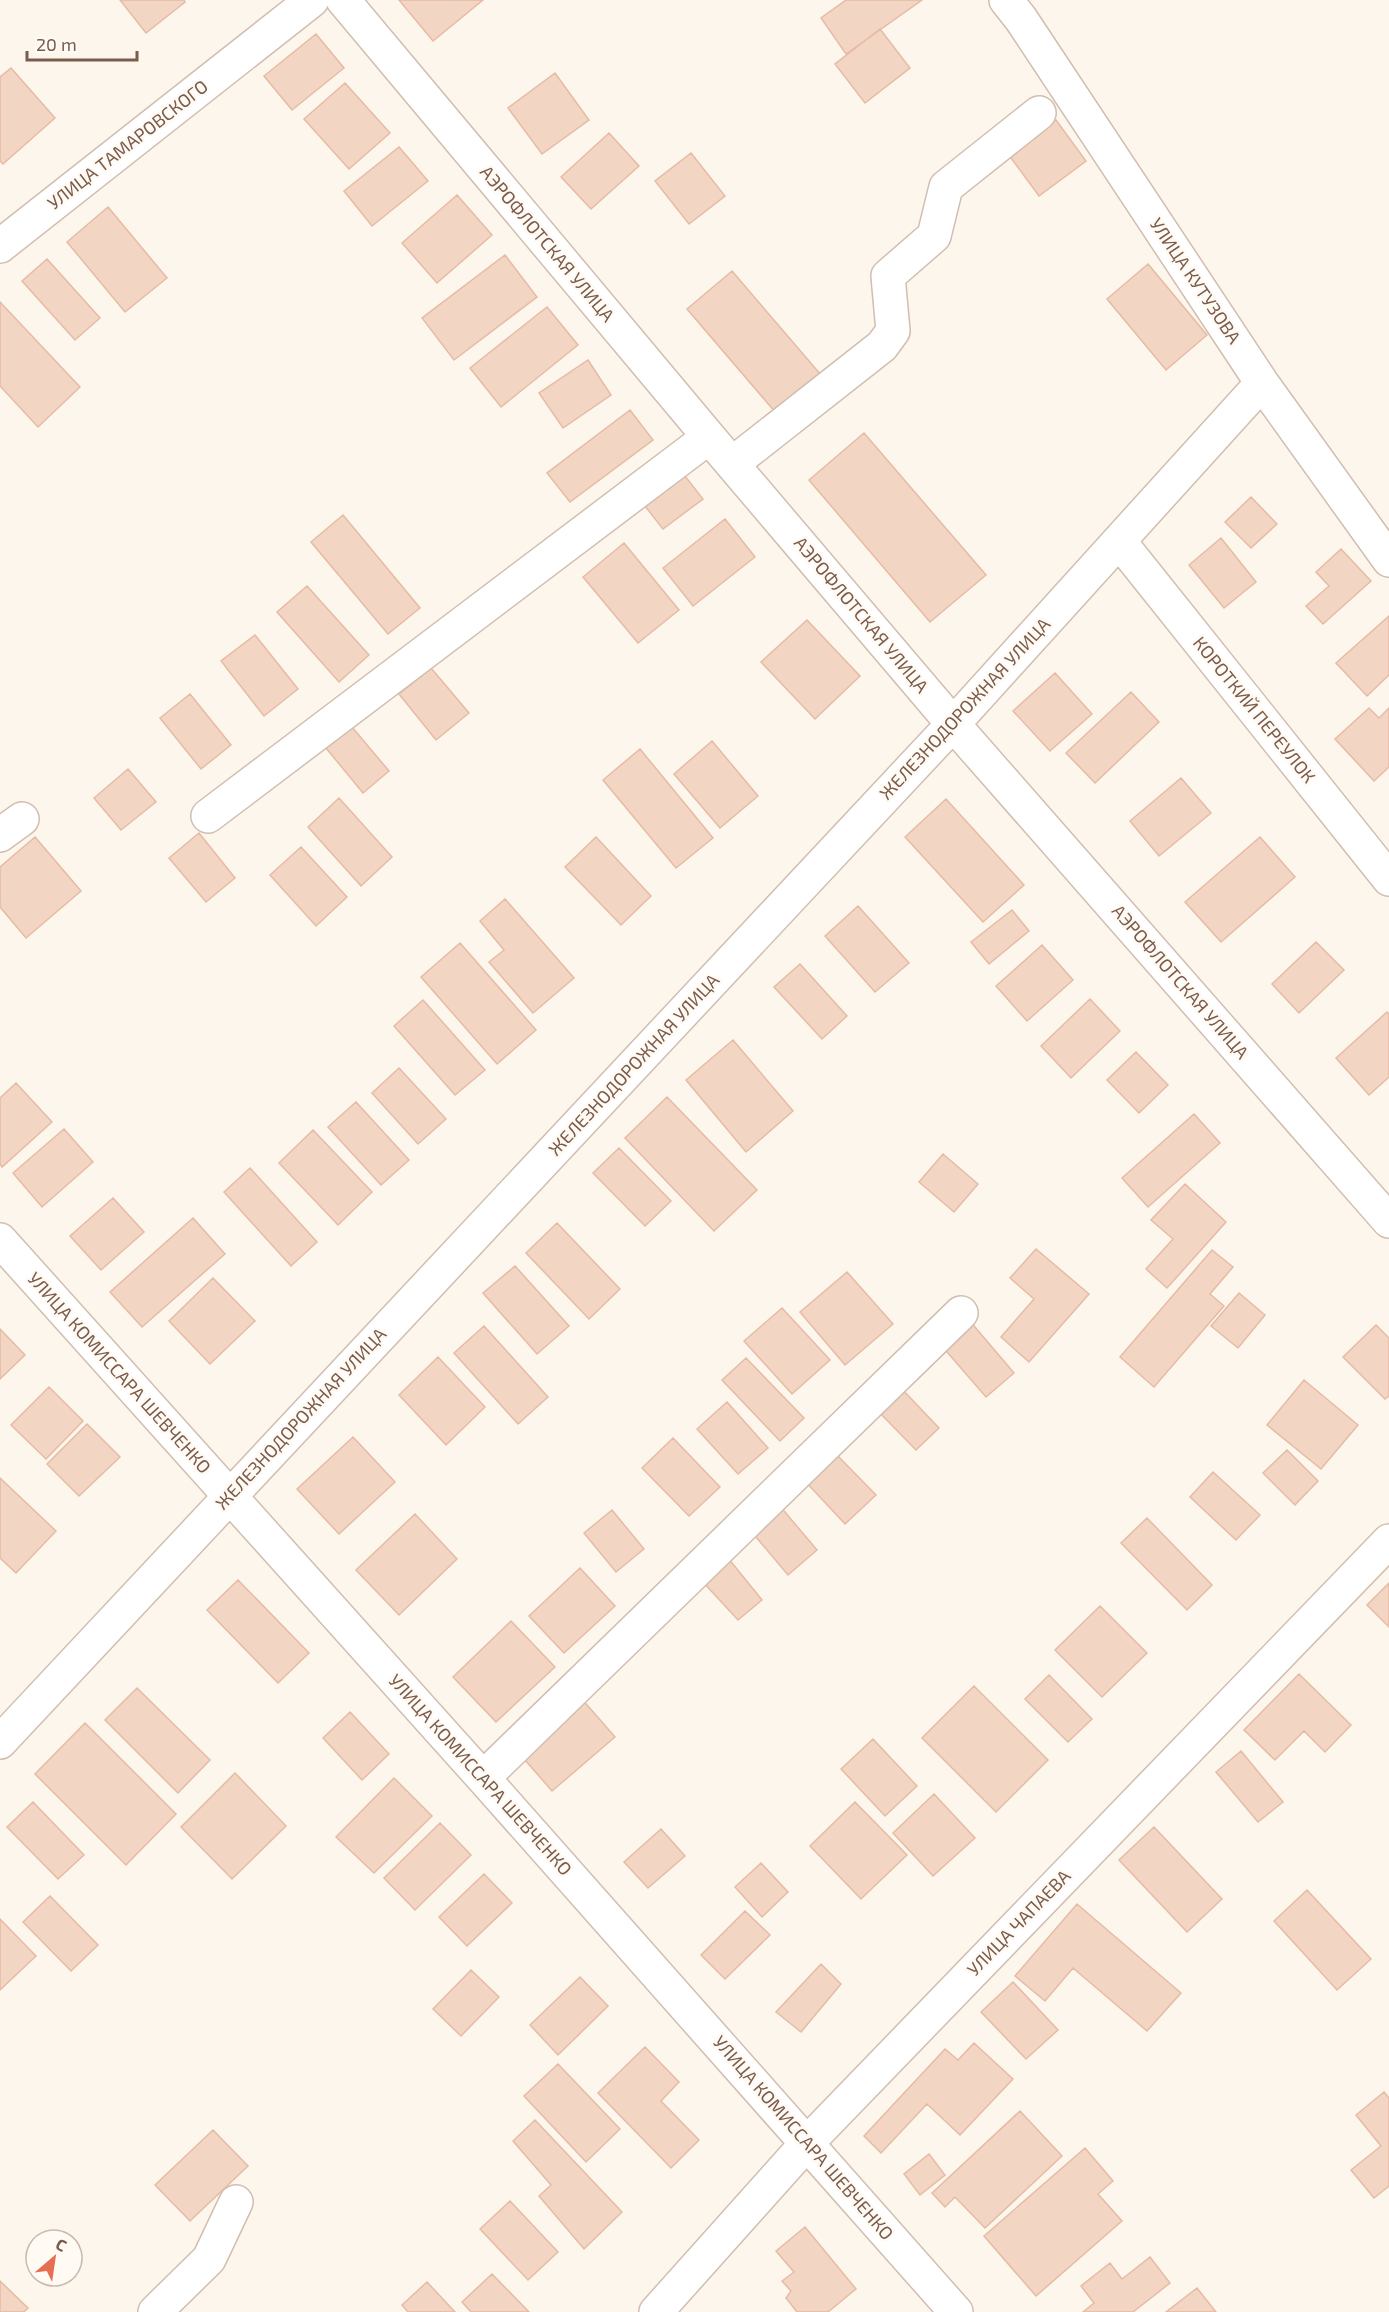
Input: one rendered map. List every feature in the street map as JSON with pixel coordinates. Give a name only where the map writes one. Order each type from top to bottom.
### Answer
[{"type":"street","name":"УЛИЦА ТАМАРОВСКОГО","points":[[0,246],[312,0]]},
{"type":"street","name":"АЭРОФЛОТСКАЯ УЛИЦА","points":[[343,0],[953,724],[1389,1221]]},
{"type":"street","name":"УЛИЦА КУТУЗОВА","points":[[1006,0],[1021,19],[1262,383],[1389,560]]},
{"type":"street","points":[[732,464],[882,346],[893,331],[888,276],[934,236],[946,187],[1039,113]]},
{"type":"street","name":"ЖЕЛЕЗНОДОРОЖНАЯ УЛИЦА","points":[[0,1742],[953,724],[1262,383]]},
{"type":"street","points":[[208,816],[709,437]]},
{"type":"street","name":"КОРОТКИЙ ПЕРЕУЛОК","points":[[1119,541],[1389,879]]},
{"type":"street","name":"УЛИЦА КОМИССАРА ШЕВЧЕНКО","points":[[0,1240],[483,1778],[956,2312]]},
{"type":"street","points":[[483,1778],[961,1313]]},
{"type":"street","name":"УЛИЦА ЧАПАЕВА","points":[[656,2312],[807,2142],[1389,1541]]},
{"type":"street","points":[[155,2312],[209,2259],[236,2202]]},
{"type":"building","points":[[120,0],[184,0],[185,2],[146,33]]},
{"type":"building","points":[[399,0],[483,0],[433,41]]},
{"type":"building","points":[[846,0],[922,0],[846,54],[821,18]]},
{"type":"building","points":[[880,29],[910,68],[865,103],[835,64]]},
{"type":"building","points":[[316,34],[344,68],[292,110],[264,76]]},
{"type":"building","points":[[11,68],[55,118],[3,164],[0,161],[0,77]]},
{"type":"building","points":[[555,73],[589,120],[542,154],[508,108]]},
{"type":"building","points":[[345,83],[390,133],[349,169],[304,119]]},
{"type":"building","points":[[1056,120],[1086,161],[1039,196],[1008,154]]},
{"type":"building","points":[[609,133],[639,166],[591,209],[561,177]]},
{"type":"building","points":[[399,147],[428,181],[372,226],[344,191]]},
{"type":"building","points":[[691,153],[725,196],[689,224],[655,181]]},
{"type":"building","points":[[457,195],[492,235],[437,283],[402,243]]},
{"type":"building","points":[[108,207],[167,278],[125,312],[67,242]]},
{"type":"building","points":[[505,255],[537,297],[454,360],[422,318]]},
{"type":"building","points":[[47,259],[100,318],[75,340],[22,281]]},
{"type":"building","points":[[1148,264],[1207,335],[1166,370],[1107,299]]},
{"type":"building","points":[[732,271],[821,375],[776,413],[687,309]]},
{"type":"building","points":[[0,302],[80,387],[38,427],[0,386]]},
{"type":"building","points":[[547,307],[578,345],[501,407],[470,368]]},
{"type":"building","points":[[588,360],[611,395],[563,428],[539,393]]},
{"type":"building","points":[[630,410],[653,440],[570,502],[547,473]]},
{"type":"building","points":[[864,433],[986,575],[930,622],[809,480]]},
{"type":"building","points":[[681,471],[703,499],[663,529],[641,501]]},
{"type":"building","points":[[1251,497],[1277,524],[1251,548],[1225,522]]},
{"type":"building","points":[[343,515],[420,608],[388,634],[311,542]]},
{"type":"building","points":[[725,519],[755,557],[693,606],[663,568]]},
{"type":"building","points":[[1221,538],[1256,582],[1224,608],[1189,565]]},
{"type":"building","points":[[624,543],[679,610],[638,643],[583,577]]},
{"type":"building","points":[[1341,549],[1371,581],[1323,624],[1306,606],[1329,586],[1316,572]]},
{"type":"building","points":[[307,586],[369,655],[339,682],[277,612]]},
{"type":"building","points":[[1389,616],[1389,675],[1367,696],[1336,663]]},
{"type":"building","points":[[807,620],[860,676],[815,719],[761,662]]},
{"type":"building","points":[[255,635],[298,689],[264,716],[221,661]]},
{"type":"building","points":[[431,668],[469,713],[436,740],[399,694]]},
{"type":"building","points":[[1055,673],[1092,714],[1050,751],[1013,711]]},
{"type":"building","points":[[1131,692],[1159,722],[1095,783],[1066,753]]},
{"type":"building","points":[[190,694],[231,745],[201,769],[160,718]]},
{"type":"building","points":[[1369,708],[1379,718],[1389,708],[1389,767],[1374,781],[1335,739]]},
{"type":"building","points":[[352,727],[389,771],[363,793],[326,748]]},
{"type":"building","points":[[712,741],[758,796],[720,828],[674,774]]},
{"type":"building","points":[[640,749],[713,838],[676,868],[603,780]]},
{"type":"building","points":[[128,769],[156,802],[121,830],[94,798]]},
{"type":"building","points":[[1181,778],[1211,813],[1159,856],[1130,821]]},
{"type":"building","points":[[339,798],[392,857],[361,886],[308,827]]},
{"type":"building","points":[[946,799],[1024,885],[983,922],[905,837]]},
{"type":"building","points":[[199,833],[235,878],[206,902],[169,858]]},
{"type":"building","points":[[35,837],[81,891],[26,938],[0,907],[0,867]]},
{"type":"building","points":[[596,837],[651,896],[621,925],[565,867]]},
{"type":"building","points":[[1260,837],[1295,877],[1221,942],[1185,902]]},
{"type":"building","points":[[301,847],[347,897],[316,926],[270,875]]},
{"type":"building","points":[[505,899],[574,978],[533,1013],[489,962],[504,950],[480,921]]},
{"type":"building","points":[[858,906],[909,963],[875,992],[825,936]]},
{"type":"building","points":[[1012,910],[1029,931],[989,964],[971,942]]},
{"type":"building","points":[[1316,942],[1344,970],[1299,1013],[1272,984]]},
{"type":"building","points":[[460,943],[536,1030],[497,1064],[421,977]]},
{"type":"building","points":[[1042,945],[1073,980],[1027,1021],[996,986]]},
{"type":"building","points":[[800,964],[847,1016],[822,1039],[774,987]]},
{"type":"building","points":[[1090,999],[1120,1031],[1071,1078],[1041,1046]]},
{"type":"building","points":[[423,1000],[485,1070],[455,1095],[394,1026]]},
{"type":"building","points":[[1387,1012],[1389,1014],[1389,1077],[1369,1095],[1336,1058]]},
{"type":"building","points":[[733,1040],[793,1111],[746,1152],[686,1080]]},
{"type":"building","points":[[1136,1052],[1168,1085],[1139,1113],[1107,1080]]},
{"type":"building","points":[[399,1068],[446,1119],[418,1144],[372,1093]]},
{"type":"building","points":[[16,1083],[52,1122],[2,1167],[0,1164],[0,1098]]},
{"type":"building","points":[[667,1097],[757,1190],[714,1231],[625,1138]]},
{"type":"building","points":[[356,1102],[409,1160],[381,1185],[328,1127]]},
{"type":"building","points":[[1194,1114],[1220,1143],[1148,1207],[1122,1178]]},
{"type":"building","points":[[64,1129],[93,1162],[42,1207],[13,1173]]},
{"type":"building","points":[[313,1130],[372,1192],[338,1225],[279,1163]]},
{"type":"building","points":[[619,1148],[671,1201],[645,1226],[593,1173]]},
{"type":"building","points":[[943,1154],[978,1184],[954,1212],[919,1182]]},
{"type":"building","points":[[250,1168],[317,1242],[291,1266],[224,1192]]},
{"type":"building","points":[[1185,1184],[1226,1222],[1167,1288],[1146,1269],[1173,1239],[1151,1220]]},
{"type":"building","points":[[113,1198],[144,1232],[101,1270],[70,1236]]},
{"type":"building","points":[[193,1218],[225,1254],[142,1327],[110,1292]]},
{"type":"building","points":[[557,1223],[620,1289],[589,1319],[526,1253]]},
{"type":"building","points":[[1036,1249],[1089,1294],[1029,1362],[1001,1337],[1034,1299],[1010,1278]]},
{"type":"building","points":[[1212,1250],[1233,1267],[1210,1294],[1224,1306],[1154,1387],[1120,1357]]},
{"type":"building","points":[[515,1266],[569,1326],[537,1354],[483,1293]]},
{"type":"building","points":[[847,1272],[893,1324],[845,1365],[800,1312]]},
{"type":"building","points":[[213,1278],[255,1321],[210,1364],[169,1321]]},
{"type":"building","points":[[1239,1293],[1265,1315],[1238,1348],[1211,1326]]},
{"type":"building","points":[[782,1308],[830,1360],[792,1394],[744,1341]]},
{"type":"building","points":[[969,1320],[1014,1373],[986,1397],[941,1345]]},
{"type":"building","points":[[1376,1325],[1389,1338],[1389,1396],[1385,1399],[1343,1357]]},
{"type":"building","points":[[484,1326],[548,1397],[518,1424],[454,1353]]},
{"type":"building","points":[[0,1329],[25,1355],[0,1379]]},
{"type":"building","points":[[438,1357],[485,1407],[446,1445],[399,1395]]},
{"type":"building","points":[[746,1358],[804,1418],[780,1441],[722,1380]]},
{"type":"building","points":[[1304,1380],[1358,1425],[1321,1469],[1267,1425]]},
{"type":"building","points":[[49,1387],[83,1421],[46,1459],[11,1425]]},
{"type":"building","points":[[900,1387],[939,1428],[916,1450],[876,1409]]},
{"type":"building","points":[[727,1402],[768,1448],[738,1474],[697,1429]]},
{"type":"building","points":[[87,1424],[120,1457],[79,1496],[47,1464]]},
{"type":"building","points":[[353,1437],[395,1482],[339,1534],[297,1489]]},
{"type":"building","points":[[673,1438],[720,1487],[689,1516],[642,1468]]},
{"type":"building","points":[[1287,1450],[1318,1481],[1295,1505],[1263,1473]]},
{"type":"building","points":[[833,1451],[876,1495],[845,1524],[803,1479]]},
{"type":"building","points":[[1213,1472],[1260,1515],[1236,1540],[1190,1497]]},
{"type":"building","points":[[0,1478],[56,1531],[16,1573],[0,1558]]},
{"type":"building","points":[[779,1505],[817,1550],[788,1575],[750,1530]]},
{"type":"building","points":[[612,1510],[644,1549],[616,1572],[584,1533]]},
{"type":"building","points":[[415,1514],[457,1559],[399,1615],[356,1570]]},
{"type":"building","points":[[1147,1518],[1212,1585],[1187,1610],[1121,1543]]},
{"type":"building","points":[[728,1558],[762,1600],[738,1620],[702,1581]]},
{"type":"building","points":[[580,1568],[615,1606],[564,1653],[529,1616]]},
{"type":"building","points":[[238,1580],[309,1653],[278,1683],[207,1610]]},
{"type":"building","points":[[1389,1583],[1389,1627],[1367,1605]]},
{"type":"building","points":[[1100,1606],[1147,1653],[1102,1697],[1055,1650]]},
{"type":"building","points":[[511,1621],[555,1667],[496,1722],[453,1677]]},
{"type":"building","points":[[1299,1674],[1351,1725],[1325,1752],[1304,1731],[1275,1760],[1244,1730]]},
{"type":"building","points":[[1049,1675],[1092,1719],[1068,1742],[1025,1699]]},
{"type":"building","points":[[974,1686],[1048,1760],[996,1812],[922,1738]]},
{"type":"building","points":[[137,1688],[210,1760],[178,1793],[105,1720]]},
{"type":"building","points":[[581,1698],[615,1737],[552,1791],[518,1752]]},
{"type":"building","points":[[350,1712],[389,1754],[362,1780],[323,1738]]},
{"type":"building","points":[[85,1723],[176,1814],[126,1865],[35,1774]]},
{"type":"building","points":[[873,1739],[917,1786],[885,1816],[841,1769]]},
{"type":"building","points":[[1241,1751],[1283,1802],[1258,1822],[1216,1772]]},
{"type":"building","points":[[235,1773],[286,1826],[232,1879],[181,1827]]},
{"type":"building","points":[[394,1778],[432,1816],[374,1873],[336,1837]]},
{"type":"building","points":[[934,1794],[975,1838],[933,1876],[893,1833]]},
{"type":"building","points":[[33,1802],[84,1855],[58,1879],[7,1827]]},
{"type":"building","points":[[855,1802],[907,1855],[861,1899],[810,1846]]},
{"type":"building","points":[[440,1823],[471,1855],[415,1910],[384,1878]]},
{"type":"building","points":[[1154,1827],[1222,1899],[1187,1932],[1119,1860]]},
{"type":"building","points":[[661,1829],[685,1856],[648,1888],[624,1862]]},
{"type":"building","points":[[761,1863],[788,1892],[762,1917],[735,1887]]},
{"type":"building","points":[[484,1874],[512,1903],[467,1946],[439,1917]]},
{"type":"building","points":[[1307,1890],[1371,1959],[1337,1990],[1274,1921]]},
{"type":"building","points":[[50,1896],[98,1945],[71,1971],[23,1922]]},
{"type":"building","points":[[1077,1904],[1181,1993],[1147,2031],[1073,1968],[1045,2001],[1015,1976]]},
{"type":"building","points":[[745,1911],[770,1935],[725,1979],[701,1955]]},
{"type":"building","points":[[0,1919],[36,1956],[0,1990]]},
{"type":"building","points":[[821,1964],[841,1984],[801,2032],[776,2012]]},
{"type":"building","points":[[471,1970],[499,1997],[461,2036],[433,2009]]},
{"type":"building","points":[[580,1977],[608,2006],[558,2055],[530,2025]]},
{"type":"building","points":[[1013,1982],[1058,2030],[1026,2059],[981,2012]]},
{"type":"building","points":[[974,2043],[1013,2079],[960,2135],[927,2104],[881,2153],[864,2136],[945,2049],[958,2060]]},
{"type":"building","points":[[645,2047],[679,2082],[661,2101],[699,2140],[671,2168],[598,2093]]},
{"type":"building","points":[[558,2064],[620,2129],[586,2162],[524,2096]]},
{"type":"building","points":[[1384,2092],[1389,2098],[1389,2186],[1374,2198],[1351,2170],[1381,2146],[1356,2115]]},
{"type":"building","points":[[1020,2111],[1062,2156],[985,2228],[955,2197],[945,2207],[932,2193]]},
{"type":"building","points":[[535,2120],[622,2212],[584,2249],[539,2196],[551,2185],[513,2141]]},
{"type":"building","points":[[213,2130],[248,2166],[190,2221],[155,2185]]},
{"type":"building","points":[[1085,2148],[1113,2181],[1098,2194],[1122,2221],[1036,2296],[984,2236]]},
{"type":"building","points":[[929,2154],[945,2175],[920,2195],[904,2174]]},
{"type":"building","points":[[510,2201],[558,2252],[528,2280],[480,2229]]},
{"type":"building","points":[[805,2227],[856,2289],[828,2312],[797,2312],[786,2298],[791,2291],[782,2281],[794,2272],[776,2251]]},
{"type":"building","points":[[1150,2257],[1170,2283],[1133,2312],[1083,2312],[1094,2303],[1081,2286],[1110,2263],[1122,2279]]},
{"type":"building","points":[[492,2274],[529,2312],[471,2312],[462,2302]]},
{"type":"building","points":[[0,2281],[28,2308],[24,2312],[0,2312]]},
{"type":"building","points":[[427,2282],[455,2312],[408,2312],[402,2305]]},
{"type":"building","points":[[1197,2288],[1216,2312],[1166,2312]]}]
